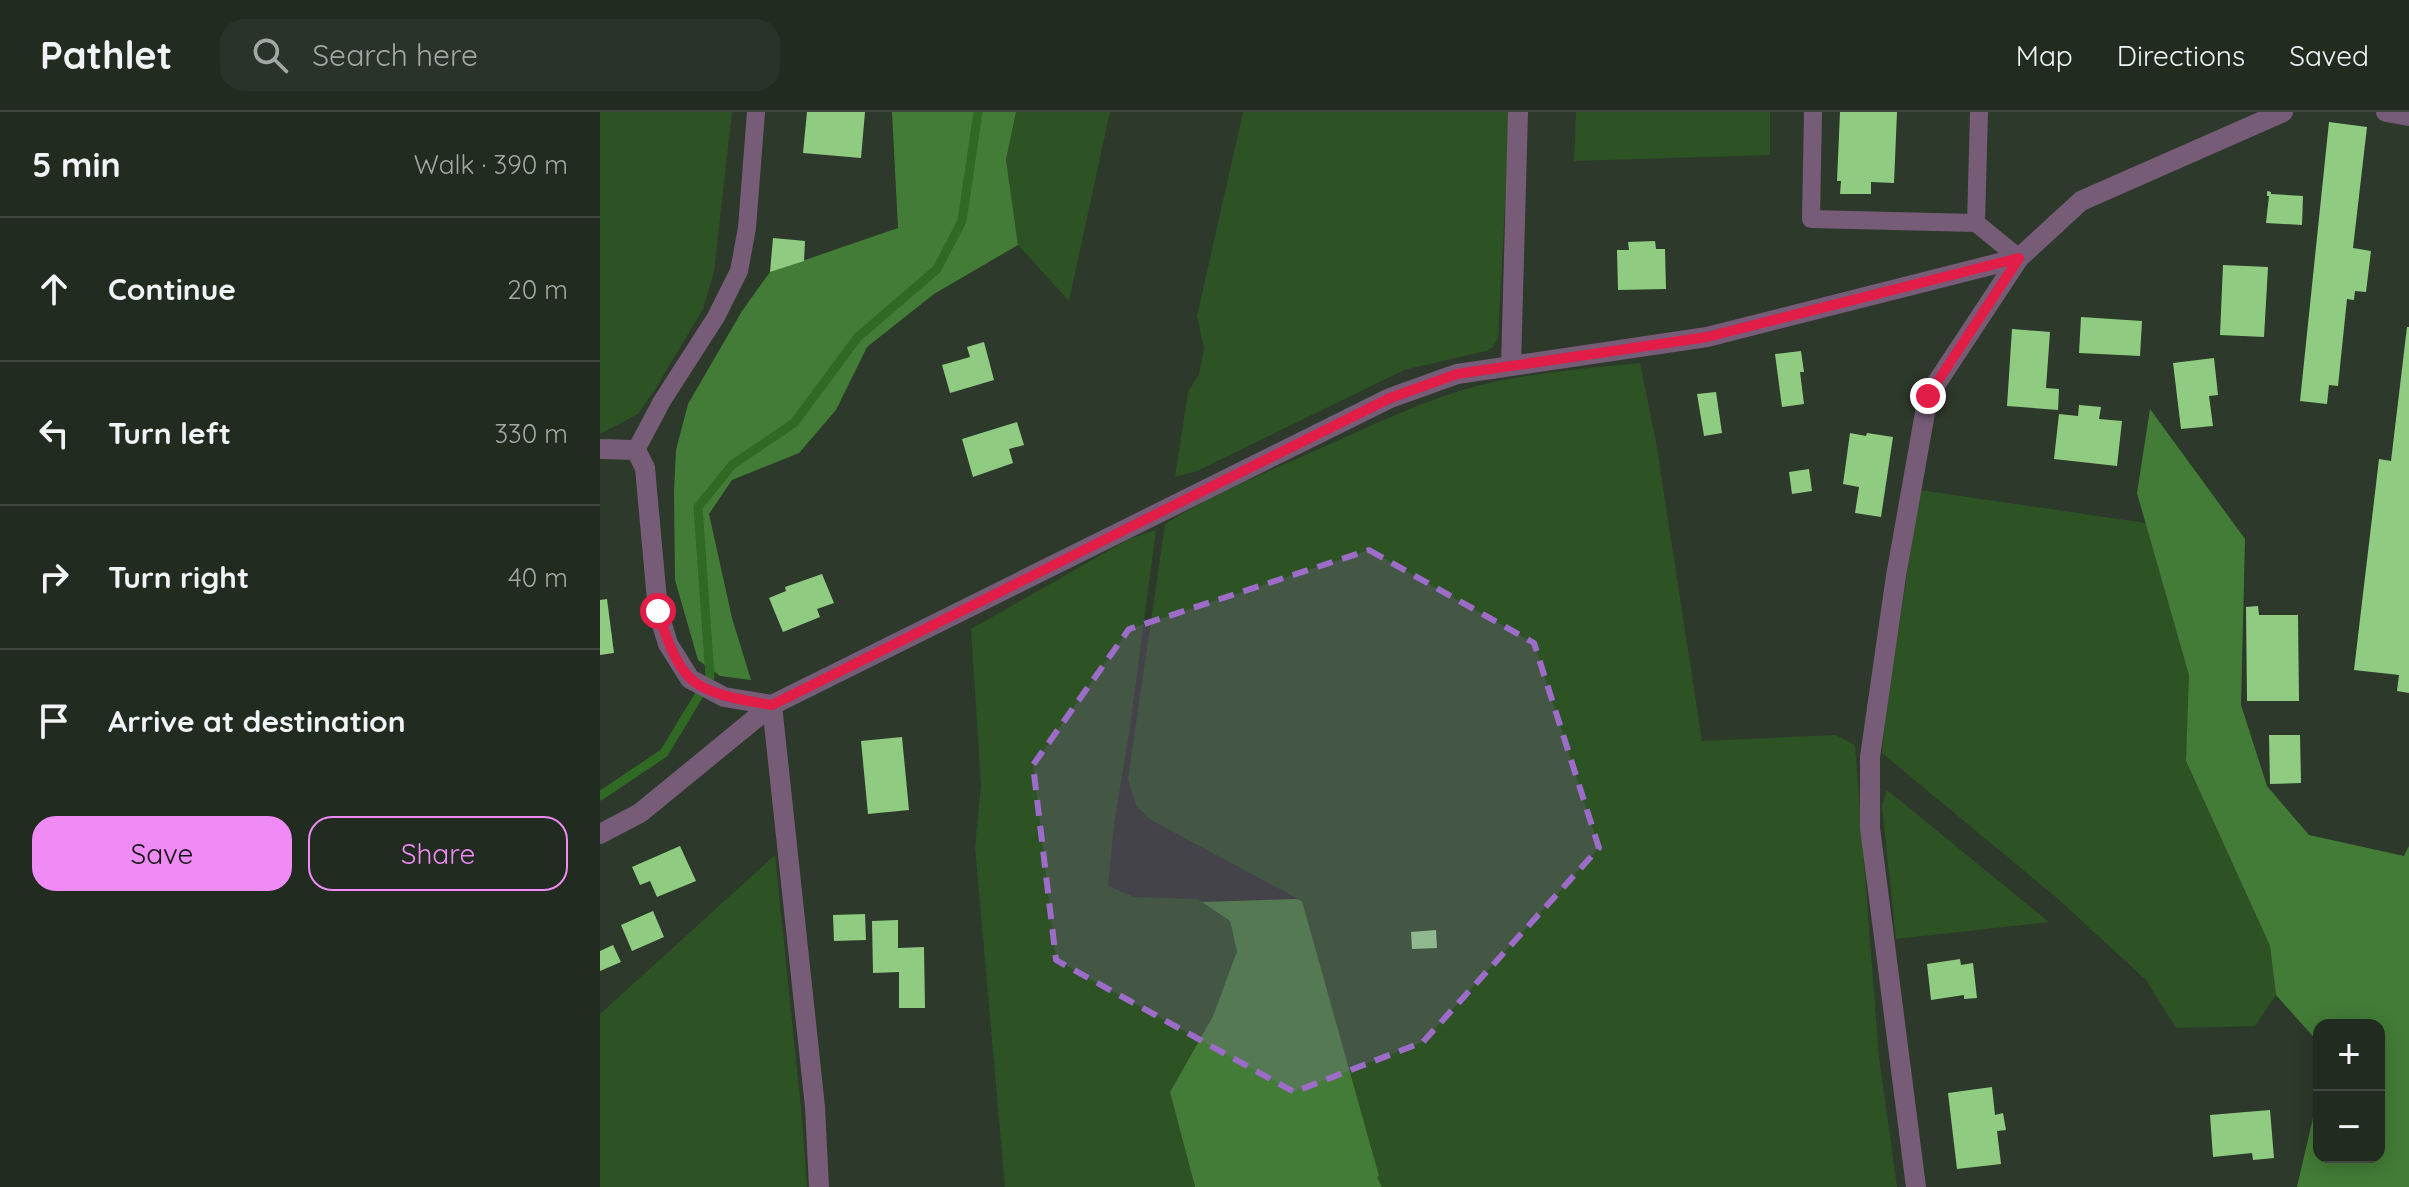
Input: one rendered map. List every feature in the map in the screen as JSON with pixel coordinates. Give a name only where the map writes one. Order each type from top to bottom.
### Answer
[{"type":"street","points":[[1511,366],[1518,112]]},
{"type":"street","points":[[1916,1187],[1870,828],[1870,757],[1896,576],[1928,396],[2019,258],[2081,201],[2283,112]]},
{"type":"street","points":[[2386,112],[2409,116]]},
{"type":"street","points":[[600,834],[640,813],[772,705],[1390,398],[1457,374],[1707,337],[2019,258]]},
{"type":"street","points":[[600,449],[636,450],[645,468],[658,611],[668,644],[690,679],[724,697],[772,705]]},
{"type":"street","points":[[772,705],[815,1107],[819,1187]]},
{"type":"lane","points":[[636,450],[662,401],[716,317],[739,271],[747,228],[756,112]]},
{"type":"lane","points":[[1813,112],[1811,219],[1976,223],[2019,258]]},
{"type":"lane","points":[[1976,223],[1979,112]]},
{"type":"highlighted area","points":[[1369,550],[1534,643],[1599,848],[1423,1042],[1294,1092],[1056,960],[1033,765],[1129,629]]},
{"type":"green space","points":[[600,112],[732,112],[714,272],[703,309],[638,414],[600,434]]},
{"type":"green space","points":[[892,112],[1016,112],[1006,160],[1018,245],[934,294],[867,347],[836,410],[799,453],[732,480],[709,514],[732,618],[751,680],[720,676],[698,660],[675,580],[676,450],[688,404],[742,311],[770,272],[898,228]]},
{"type":"green space","points":[[1016,112],[1110,112],[1069,301],[1018,245],[1006,160]]},
{"type":"green space","points":[[1243,112],[1510,112],[1498,338],[1493,347],[1486,351],[1404,370],[1197,471],[1175,477],[1188,392],[1199,374],[1204,348],[1197,316]]},
{"type":"green space","points":[[1576,112],[1770,112],[1770,155],[1574,161]]},
{"type":"green space","points":[[1640,363],[1656,442],[1702,741],[1836,735],[1855,745],[1879,1057],[1897,1187],[1382,1187],[1376,1176],[1302,901],[1151,820],[1136,806],[1128,779],[1165,524],[1246,481],[1448,395],[1527,376]]},
{"type":"green space","points":[[2150,409],[2245,539],[2241,705],[2267,786],[2309,835],[2404,856],[2409,846],[2409,1187],[2297,1187],[2313,1118],[2313,1163],[2385,1163],[2385,1019],[2313,1019],[2313,1036],[2276,995],[2270,946],[2186,761],[2189,675],[2137,493]]},
{"type":"green space","points":[[1920,490],[2146,523],[2190,675],[2186,761],[2270,946],[2276,995],[2255,1026],[2176,1028],[2146,980],[2058,899],[1882,753]]},
{"type":"green space","points":[[1156,530],[1108,886],[1134,897],[1198,899],[1230,920],[1237,951],[1213,1016],[1170,1092],[1195,1187],[1005,1187],[975,847],[981,785],[971,629],[1129,539]]},
{"type":"green space","points":[[1887,790],[2049,922],[1896,939],[1882,805]]},
{"type":"green space","points":[[775,855],[807,1187],[600,1187],[600,1014]]},
{"type":"green space","points":[[1302,901],[1382,1187],[1195,1187],[1170,1092],[1213,1016],[1237,951],[1230,921],[1202,902]]},
{"type":"building","points":[[807,112],[865,112],[861,158],[803,153]]},
{"type":"building","points":[[1840,112],[1897,112],[1894,183],[1871,182],[1871,194],[1840,194],[1841,181],[1837,181]]},
{"type":"building","points":[[2329,122],[2367,127],[2353,248],[2371,251],[2366,292],[2355,291],[2354,300],[2347,299],[2338,386],[2329,385],[2327,404],[2300,401]]},
{"type":"building","points":[[2267,191],[2271,194],[2303,196],[2302,225],[2266,223]]},
{"type":"building","points":[[773,238],[805,241],[804,261],[770,272]]},
{"type":"building","points":[[1655,241],[1656,249],[1665,249],[1666,289],[1618,290],[1617,250],[1629,250],[1628,242]]},
{"type":"building","points":[[2223,265],[2268,267],[2264,337],[2220,335]]},
{"type":"building","points":[[2081,317],[2142,321],[2140,356],[2079,353]]},
{"type":"building","points":[[2407,327],[2409,693],[2397,691],[2399,675],[2354,670],[2379,459],[2391,461]]},
{"type":"building","points":[[2012,329],[2050,332],[2046,388],[2059,389],[2058,410],[2007,406]]},
{"type":"building","points":[[984,342],[994,380],[950,393],[942,365],[970,357],[967,347]]},
{"type":"building","points":[[1801,351],[1804,404],[1782,407],[1775,354]]},
{"type":"building","points":[[2214,358],[2218,395],[2209,396],[2213,426],[2181,429],[2173,363]]},
{"type":"building","points":[[1716,392],[1722,433],[1704,436],[1697,394]]},
{"type":"building","points":[[2079,405],[2101,407],[2099,419],[2122,421],[2117,466],[2054,459],[2059,414],[2078,416]]},
{"type":"building","points":[[1017,422],[1024,445],[1009,449],[1013,463],[973,477],[962,439]]},
{"type":"building","points":[[1850,433],[1893,437],[1881,517],[1855,513],[1859,487],[1843,484]]},
{"type":"building","points":[[1809,469],[1812,491],[1792,494],[1789,472]]},
{"type":"building","points":[[822,574],[834,603],[817,609],[820,617],[783,632],[769,598],[786,591],[785,587]]},
{"type":"building","points":[[607,599],[614,653],[600,655],[600,600]]},
{"type":"building","points":[[2258,606],[2259,615],[2298,615],[2299,701],[2247,701],[2246,607]]},
{"type":"building","points":[[2269,735],[2300,735],[2301,783],[2270,784]]},
{"type":"building","points":[[902,737],[909,810],[868,814],[861,741]]},
{"type":"building","points":[[680,846],[696,881],[657,897],[650,881],[640,885],[632,867]]},
{"type":"building","points":[[653,911],[664,937],[632,951],[621,925]]},
{"type":"building","points":[[865,914],[866,940],[834,941],[833,915]]},
{"type":"building","points":[[898,920],[898,948],[924,947],[925,1008],[899,1008],[899,972],[873,973],[872,921]]},
{"type":"building","points":[[1436,930],[1437,948],[1412,949],[1411,932]]},
{"type":"building","points":[[613,945],[621,962],[600,971],[600,951]]},
{"type":"building","points":[[1960,959],[1961,965],[1973,963],[1977,998],[1964,999],[1964,995],[1931,1000],[1927,964]]},
{"type":"building","points":[[1992,1087],[1995,1115],[2003,1113],[2006,1130],[1997,1131],[2001,1164],[1957,1169],[1948,1093]]},
{"type":"building","points":[[2270,1110],[2274,1158],[2253,1160],[2252,1153],[2213,1157],[2210,1115]]},
{"type":"waterway","points":[[600,796],[664,753],[710,677],[698,507],[732,465],[794,423],[858,337],[937,269],[962,221],[978,112]]},
{"type":"route","points":[[658,611],[668,644],[690,679],[724,697],[772,705],[1390,398],[1457,374],[1707,337],[2019,258],[1928,396]]}]
